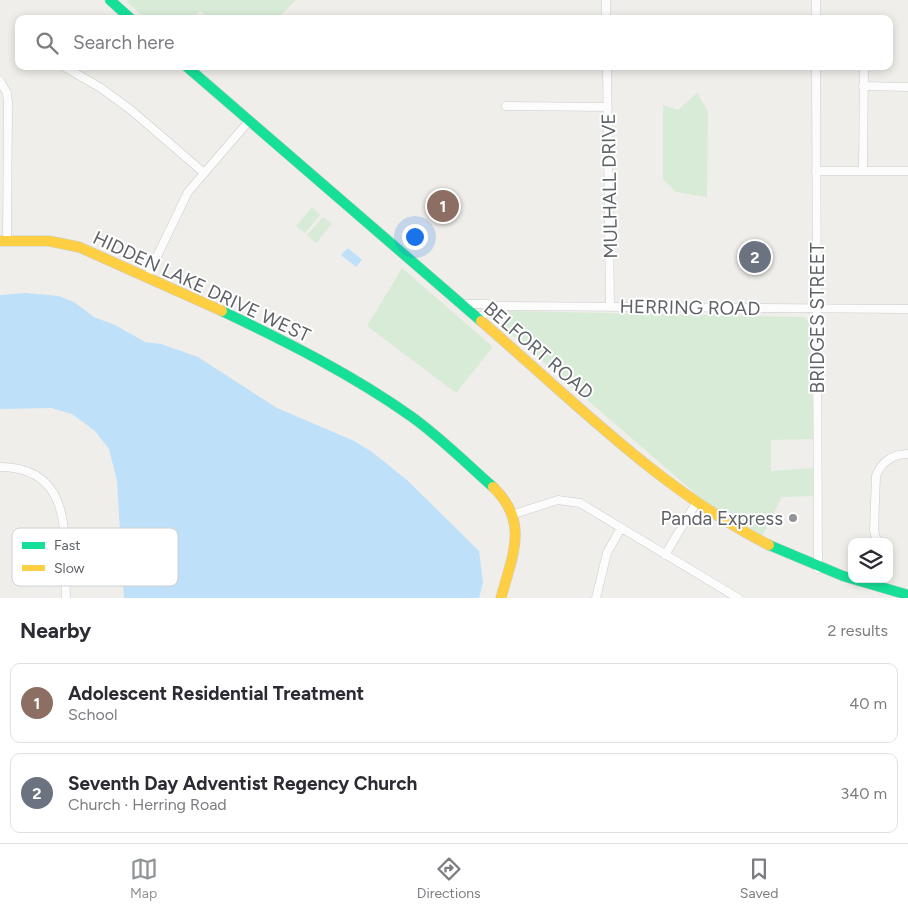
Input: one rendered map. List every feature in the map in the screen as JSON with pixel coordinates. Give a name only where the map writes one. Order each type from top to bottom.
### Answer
[{"type":"street","points":[[111,0],[127,15]]},
{"type":"street","points":[[606,0],[606,15]]},
{"type":"street","points":[[816,0],[816,15]]},
{"type":"street","points":[[70,70],[101,88],[131,110],[203,172]]},
{"type":"street","name":"BELFORT ROAD","points":[[191,70],[667,482],[738,530],[818,569],[856,582],[908,595]]},
{"type":"street","name":"MULHALL DRIVE","points":[[607,70],[610,306]]},
{"type":"street","name":"BRIDGES STREET","points":[[816,70],[818,569]]},
{"type":"street","points":[[863,171],[864,70]]},
{"type":"street","points":[[0,81],[7,93],[8,103],[4,148],[4,241]]},
{"type":"street","points":[[863,86],[908,86]]},
{"type":"street","points":[[506,106],[608,107]]},
{"type":"street","points":[[147,277],[180,204],[203,172],[250,121]]},
{"type":"street","points":[[816,171],[908,171]]},
{"type":"street","name":"HIDDEN LAKE DRIVE WEST","points":[[4,241],[49,241],[70,245],[147,277],[262,330],[403,411],[502,495],[514,514]]},
{"type":"street","name":"HERRING ROAD","points":[[460,304],[496,306],[908,309]]},
{"type":"street","points":[[477,319],[496,306]]},
{"type":"street","points":[[876,538],[874,530],[874,482],[881,461],[908,454]]},
{"type":"street","points":[[0,467],[19,469],[34,476],[49,487],[58,501],[65,528]]},
{"type":"street","points":[[501,598],[515,539],[514,514],[567,500],[580,503],[738,598]]},
{"type":"street","points":[[665,554],[696,503]]},
{"type":"street","points":[[596,598],[607,553],[620,528]]},
{"type":"green space","points":[[129,0],[296,0],[281,15],[204,15],[200,11],[196,15],[142,15],[127,2]]},
{"type":"green space","points":[[697,93],[708,111],[707,197],[676,192],[663,179],[663,105],[678,110]]},
{"type":"green space","points":[[312,207],[320,215],[305,233],[296,226]]},
{"type":"green space","points":[[323,217],[332,224],[316,243],[307,235]]},
{"type":"green space","points":[[402,268],[493,347],[456,393],[367,326]]},
{"type":"green space","points":[[508,311],[805,317],[810,325],[814,439],[771,440],[771,471],[814,468],[814,496],[782,497],[762,536],[703,500],[502,326],[504,316]]},
{"type":"water","points":[[348,248],[362,260],[356,267],[341,255]]},
{"type":"water","points":[[26,293],[59,296],[74,302],[94,317],[115,325],[145,342],[161,344],[198,357],[277,408],[354,441],[372,452],[407,480],[479,551],[483,583],[479,598],[124,598],[123,586],[178,586],[178,528],[120,528],[117,481],[109,449],[95,431],[72,414],[51,408],[0,409],[0,295]]},
{"type":"traffic: fast","points":[[110,0],[127,15]]},
{"type":"traffic: fast","points":[[191,70],[481,321]]},
{"type":"traffic: fast","points":[[222,311],[319,360],[367,387],[433,433],[493,487]]},
{"type":"traffic: fast","points":[[769,545],[843,576],[908,595]]},
{"type":"traffic: slow","points":[[0,241],[49,241],[79,247],[222,311]]},
{"type":"traffic: slow","points":[[481,321],[654,471],[729,523],[769,545]]},
{"type":"traffic: slow","points":[[493,487],[504,500],[515,526],[513,554],[501,598]]},
{"type":"place","name":"Adolescent Residential Treatment","points":[[443,206]]},
{"type":"place","name":"Seventh Day Adventist Regency Church","points":[[755,257]]},
{"type":"place","name":"Panda Express","points":[[793,518]]}]
